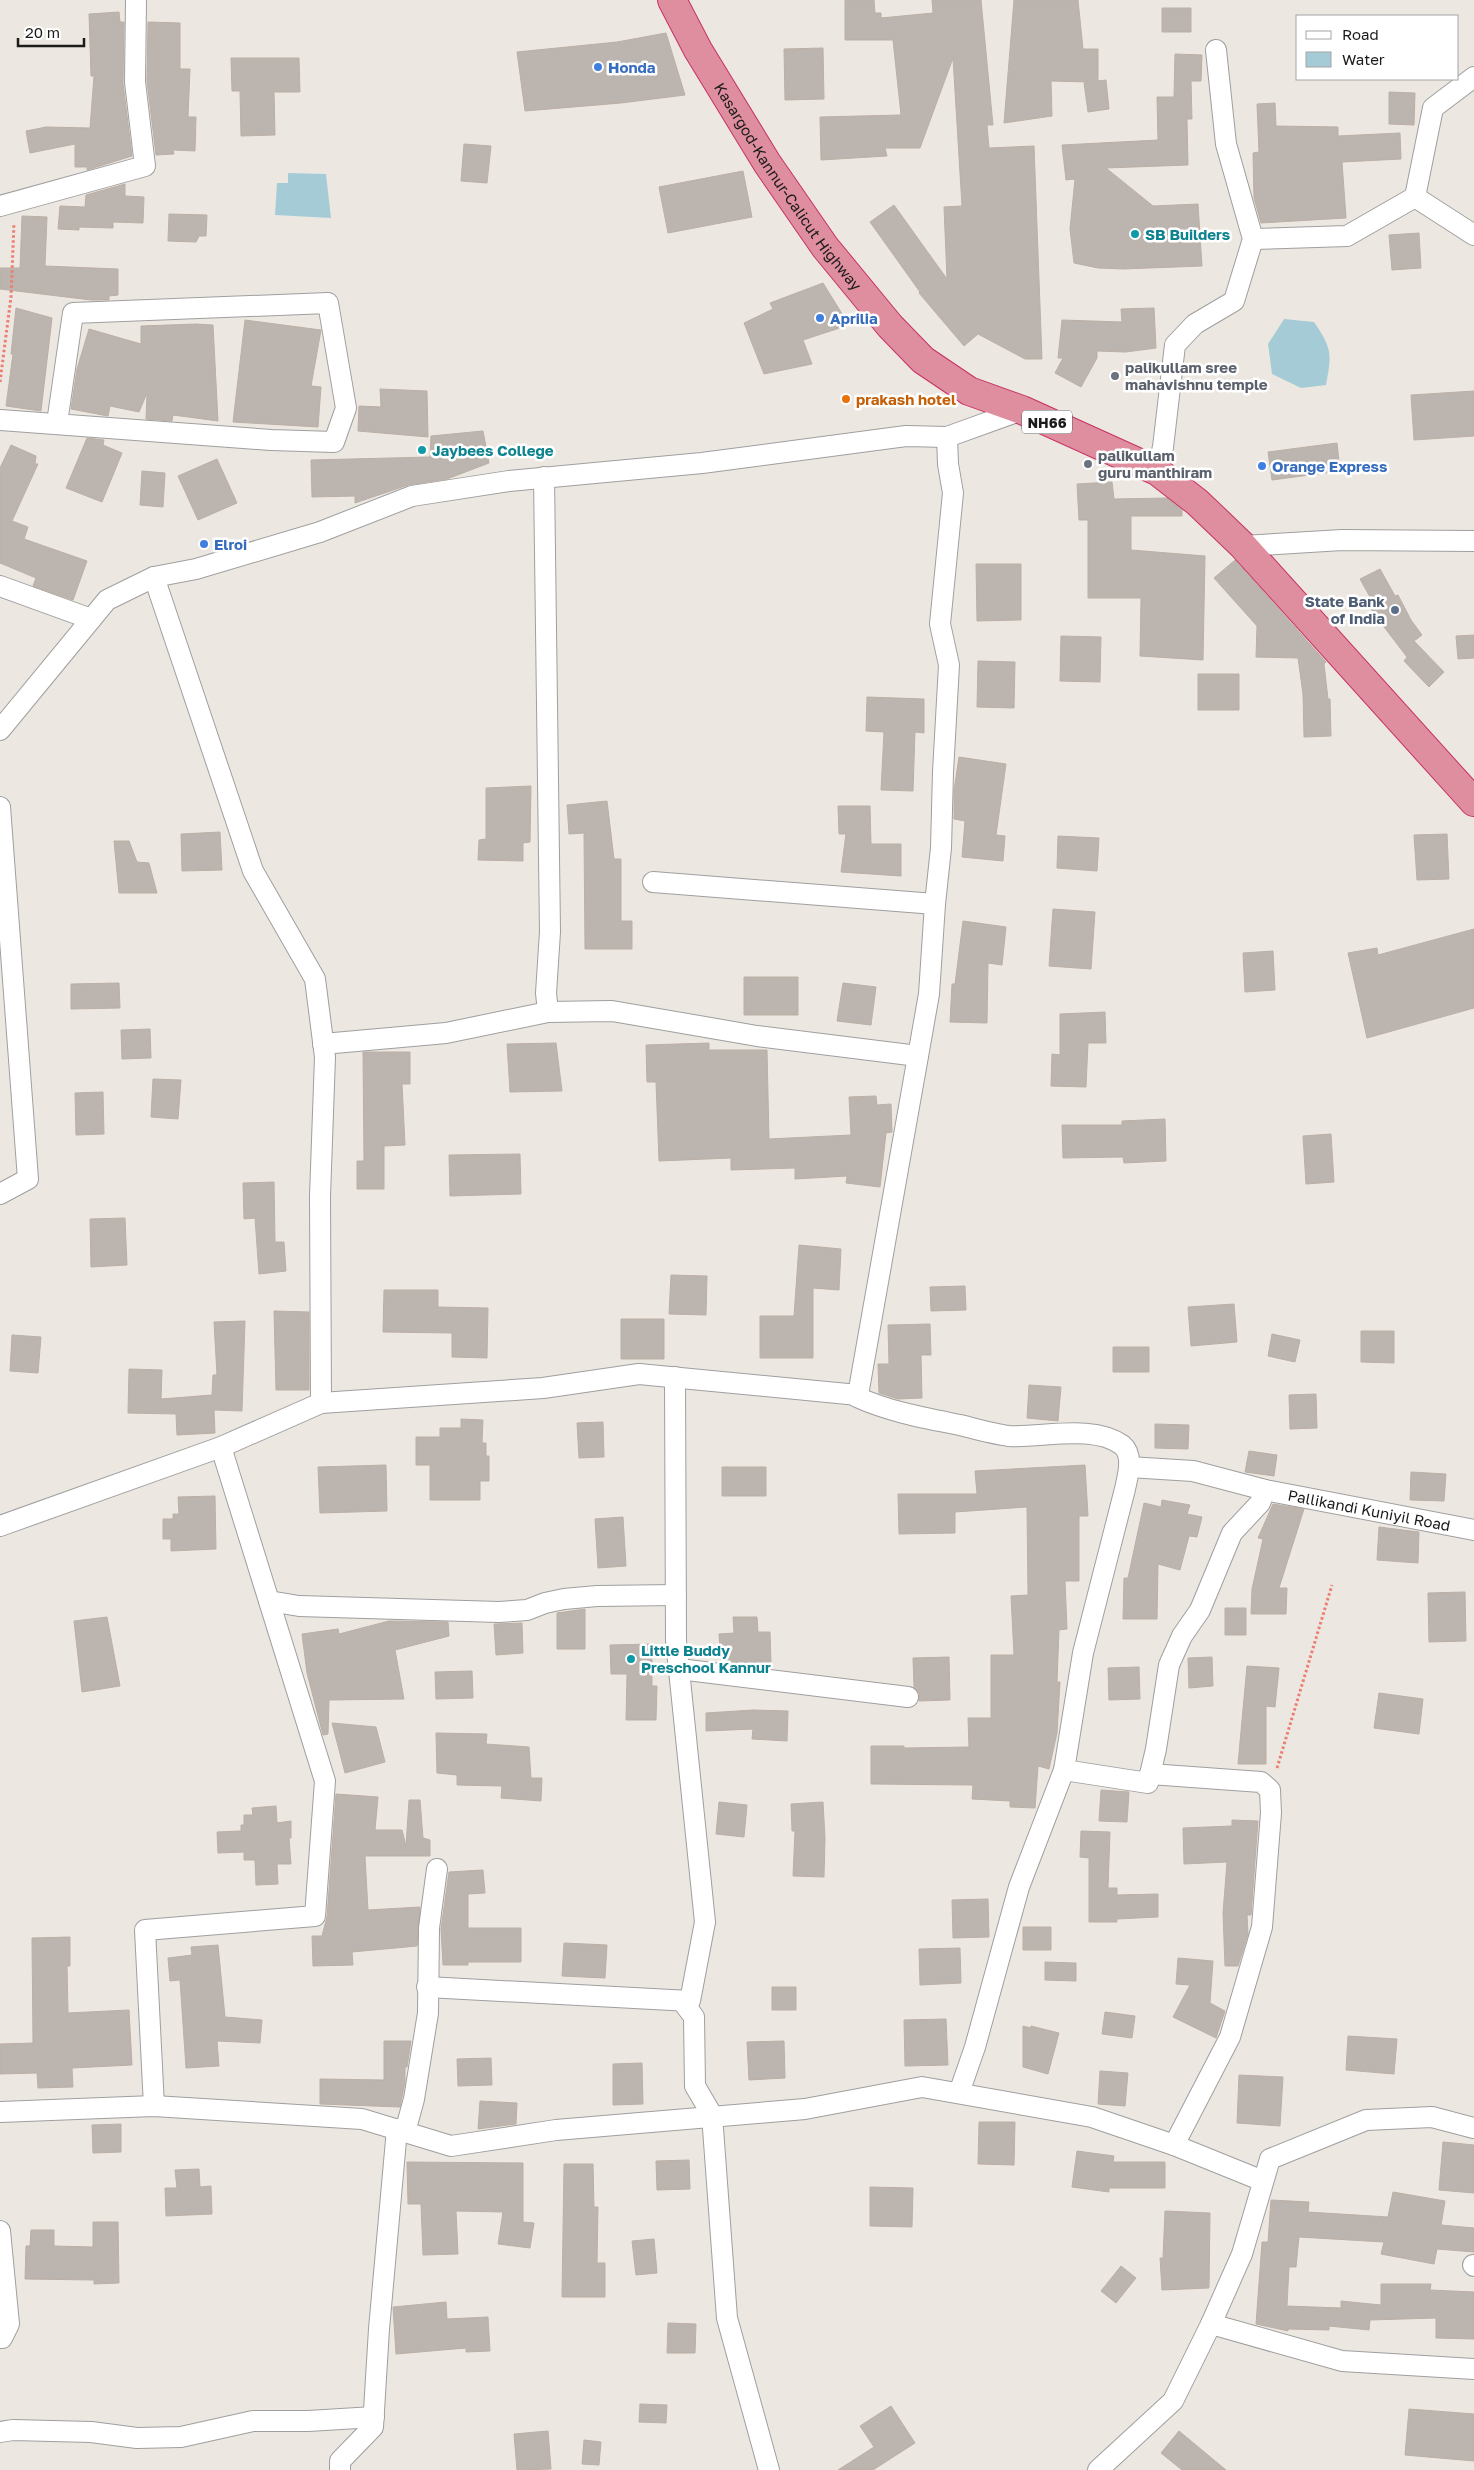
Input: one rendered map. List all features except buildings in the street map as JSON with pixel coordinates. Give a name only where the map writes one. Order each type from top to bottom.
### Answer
[{"type":"highway","name":"Kasargod-Kannur-Calicut Highway","points":[[672,0],[698,50],[766,163],[825,248],[890,326],[923,360],[969,390],[1022,410],[1157,471],[1198,502],[1244,546],[1474,802]]},
{"type":"street","points":[[7,204],[145,166],[135,82],[136,0]]},
{"type":"street","points":[[1157,471],[1163,447],[1175,345],[1195,324],[1234,301],[1253,239],[1226,144],[1216,50]]},
{"type":"street","points":[[1253,239],[1347,236],[1415,197],[1432,108],[1474,77]]},
{"type":"street","points":[[1415,197],[1474,235]]},
{"type":"street","points":[[0,419],[271,440],[334,442],[346,408],[328,303],[73,312],[57,423]]},
{"type":"street","points":[[0,730],[107,600],[154,577],[196,568],[320,532],[412,496],[544,477],[702,463],[906,436],[946,437],[1022,410]]},
{"type":"street","points":[[946,437],[953,493],[940,624],[949,665],[942,772],[941,848],[935,904],[930,994],[857,1397],[882,1409],[1008,1436],[1074,1434],[1113,1440],[1124,1447],[1128,1454],[1129,1467],[1083,1653],[1064,1770],[1019,1887],[976,2046],[959,2093]]},
{"type":"street","points":[[544,477],[550,932],[546,992],[548,1012]]},
{"type":"street","points":[[1244,546],[1342,540],[1474,541]]},
{"type":"street","points":[[154,577],[253,871],[314,979],[325,1057],[320,1196],[321,1403]]},
{"type":"street","points":[[0,586],[91,619]]},
{"type":"street","points":[[0,807],[28,1179],[0,1194]]},
{"type":"street","points":[[653,882],[935,904]]},
{"type":"street","points":[[323,1044],[446,1033],[548,1012],[612,1011],[757,1036],[918,1056]]},
{"type":"street","points":[[0,1526],[221,1447],[321,1403],[543,1388],[639,1374],[858,1394]]},
{"type":"street","points":[[427,1987],[690,2001],[705,1922],[679,1669],[676,1595],[674,1377]]},
{"type":"street","points":[[154,2106],[145,1930],[315,1916],[325,1781],[221,1447]]},
{"type":"street","name":"Pallikandi Kuniyil Road","points":[[1129,1467],[1193,1471],[1265,1490],[1474,1530]]},
{"type":"street","points":[[1064,1770],[1148,1783],[1169,1665],[1182,1636],[1200,1610],[1232,1533],[1260,1503],[1265,1490]]},
{"type":"street","points":[[269,1601],[299,1606],[499,1612],[527,1610],[545,1603],[564,1599],[597,1596],[676,1595]]},
{"type":"street","points":[[679,1669],[908,1697]]},
{"type":"street","points":[[1150,1774],[1261,1782],[1270,1790],[1271,1813],[1262,1927],[1230,2037],[1174,2145]]},
{"type":"street","points":[[340,2470],[340,2461],[373,2427],[401,2131],[422,2053],[428,2014],[429,1928],[437,1868]]},
{"type":"street","points":[[682,2001],[694,2018],[695,2086],[712,2115],[727,2318],[769,2470]]},
{"type":"street","points":[[0,2112],[154,2106],[362,2119],[451,2146],[556,2130],[712,2115],[805,2109],[922,2087],[1092,2117],[1174,2145],[1263,2181]]},
{"type":"street","points":[[1098,2470],[1173,2401],[1211,2324],[1242,2254],[1270,2160],[1366,2120],[1432,2117],[1474,2128]]},
{"type":"street","points":[[0,2231],[9,2324],[2,2338],[0,2338]]},
{"type":"street","points":[[1211,2324],[1342,2361],[1474,2369]]},
{"type":"street","points":[[0,2432],[13,2430],[81,2432],[137,2438],[181,2437],[253,2421],[308,2421],[374,2417]]},
{"type":"path","points":[[0,382],[11,297],[7,204]]},
{"type":"path","points":[[1270,1790],[1332,1585]]},
{"type":"water","points":[[288,173],[326,174],[331,218],[275,215],[277,183],[288,183]]},
{"type":"water","points":[[1284,319],[1314,322],[1320,331],[1327,345],[1330,358],[1326,385],[1301,388],[1272,374],[1268,344]]},
{"type":"place","name":"Honda","points":[[598,67]]},
{"type":"place","name":"SB Builders","points":[[1135,234]]},
{"type":"place","name":"Aprilia","points":[[820,318]]},
{"type":"place","name":"palikullam sree mahavishnu temple","points":[[1115,376]]},
{"type":"place","name":"prakash hotel","points":[[846,399]]},
{"type":"place","name":"Jaybees College","points":[[422,450]]},
{"type":"place","name":"palikullam guru manthiram","points":[[1088,464]]},
{"type":"place","name":"Orange Express","points":[[1262,466]]},
{"type":"place","name":"Elroi","points":[[204,544]]},
{"type":"place","name":"State Bank of India","points":[[1395,610]]},
{"type":"place","name":"Little Buddy Preschool Kannur","points":[[631,1659]]}]
